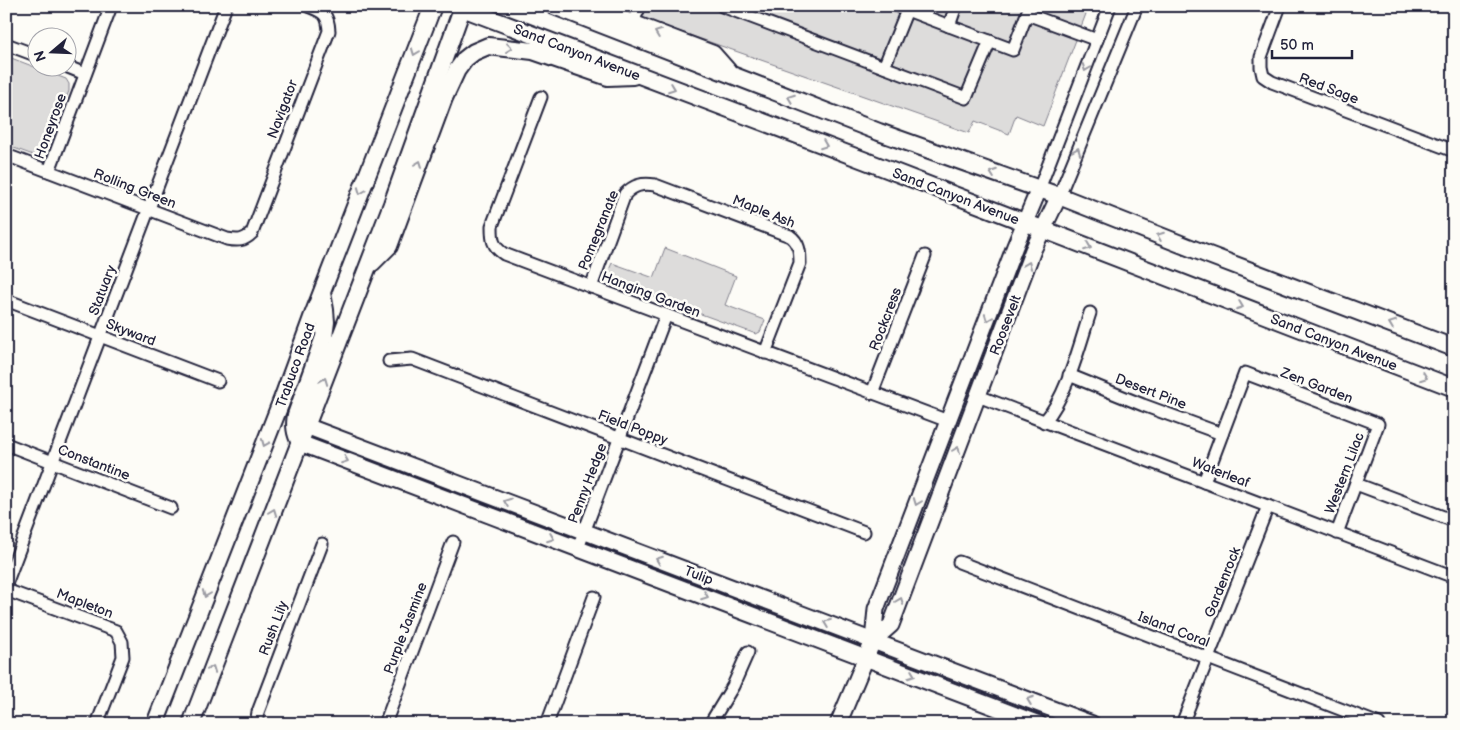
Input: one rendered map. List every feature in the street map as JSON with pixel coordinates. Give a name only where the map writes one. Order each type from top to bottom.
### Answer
[{"type":"main road","name":"Trabuco Road","points":[[155,724],[433,6]]},
{"type":"main road","points":[[554,6],[879,132],[1058,196],[1454,348]]},
{"type":"main road","points":[[587,6],[713,54],[729,73]]},
{"type":"main road","points":[[191,724],[392,204],[461,7]]},
{"type":"main road","name":"Sand Canyon Avenue","points":[[461,7],[1454,388]]},
{"type":"main road","points":[[367,268],[388,246],[444,98],[457,70],[465,59],[474,52],[488,46],[533,51],[608,77],[641,76]]},
{"type":"main road","points":[[300,443],[295,433],[294,425],[296,414],[324,337],[326,316],[322,293]]},
{"type":"street","name":"Honeyrose","points":[[49,171],[111,6]]},
{"type":"street","name":"Statuary","points":[[6,584],[226,6]]},
{"type":"street","name":"Navigator","points":[[252,233],[329,31],[328,20],[323,12],[308,6]]},
{"type":"street","points":[[632,24],[640,6]]},
{"type":"street","points":[[949,26],[956,6]]},
{"type":"street","name":"Roosevelt","points":[[838,724],[873,640],[876,609],[1024,223],[1110,6]]},
{"type":"street","name":"Roosevelt","points":[[873,640],[891,625],[1033,250],[1058,196],[1137,6]]},
{"type":"street","name":"Red Sage","points":[[1280,6],[1261,57],[1263,76],[1272,82],[1454,151]]},
{"type":"street","points":[[729,7],[966,98],[990,41]]},
{"type":"street","points":[[884,67],[902,8],[1013,50],[1028,10],[1097,40]]},
{"type":"street","points":[[6,44],[28,52]]},
{"type":"street","points":[[78,71],[85,74]]},
{"type":"street","name":"Hanging Garden","points":[[541,97],[492,226],[492,239],[497,250],[948,421]]},
{"type":"street","name":"Rolling Green","points":[[6,155],[227,239],[246,239],[252,233]]},
{"type":"street","name":"Maple Ash","points":[[635,186],[644,183],[655,185],[790,236],[796,240],[800,252],[800,263],[765,352]]},
{"type":"street","name":"Pomegranate","points":[[591,287],[625,194],[630,188],[635,186]]},
{"type":"street","name":"Rockcress","points":[[872,393],[926,256]]},
{"type":"street","name":"Skyward","points":[[6,300],[218,381]]},
{"type":"street","points":[[1044,422],[1052,412],[1070,375],[1090,313]]},
{"type":"street","name":"Penny Hedge","points":[[578,548],[666,315]]},
{"type":"street","name":"Field Poppy","points":[[389,361],[412,360],[864,532]]},
{"type":"street","name":"Zen Garden","points":[[1222,434],[1245,373],[1378,424]]},
{"type":"street","name":"Desert Pine","points":[[1070,375],[1142,405],[1222,434]]},
{"type":"street","name":"Waterleaf","points":[[978,396],[1454,577]]},
{"type":"street","name":"Western Lilac","points":[[1337,533],[1378,424]]},
{"type":"street","name":"Tulip","points":[[306,426],[1092,724]]},
{"type":"street","points":[[1204,482],[1222,434]]},
{"type":"street","name":"Tulip","points":[[300,443],[1039,724]]},
{"type":"street","name":"Constantine","points":[[6,444],[171,508]]},
{"type":"street","points":[[1356,484],[1454,521]]},
{"type":"street","name":"Gardenrock","points":[[1182,724],[1268,506]]},
{"type":"street","name":"Purple Jasmine","points":[[385,724],[453,542]]},
{"type":"street","name":"Rush Lily","points":[[256,724],[258,712],[322,544]]},
{"type":"street","name":"Island Coral","points":[[959,562],[1379,724]]},
{"type":"street","name":"Mapleton","points":[[6,590],[116,631],[122,642],[123,657],[97,724]]},
{"type":"street","points":[[547,724],[594,597]]},
{"type":"street","points":[[710,724],[733,686],[748,652]]},
{"type":"shaded area","points":[[607,6],[1089,6],[1043,126],[1016,115],[1009,134],[975,121],[969,133]]},
{"type":"shaded area","points":[[6,56],[28,64],[28,78],[66,79],[69,84],[69,91],[45,151],[41,156],[6,145]]},
{"type":"shaded area","points":[[665,248],[736,276],[725,305],[765,320],[760,332],[756,334],[610,281],[608,272],[612,263],[654,278]]}]
